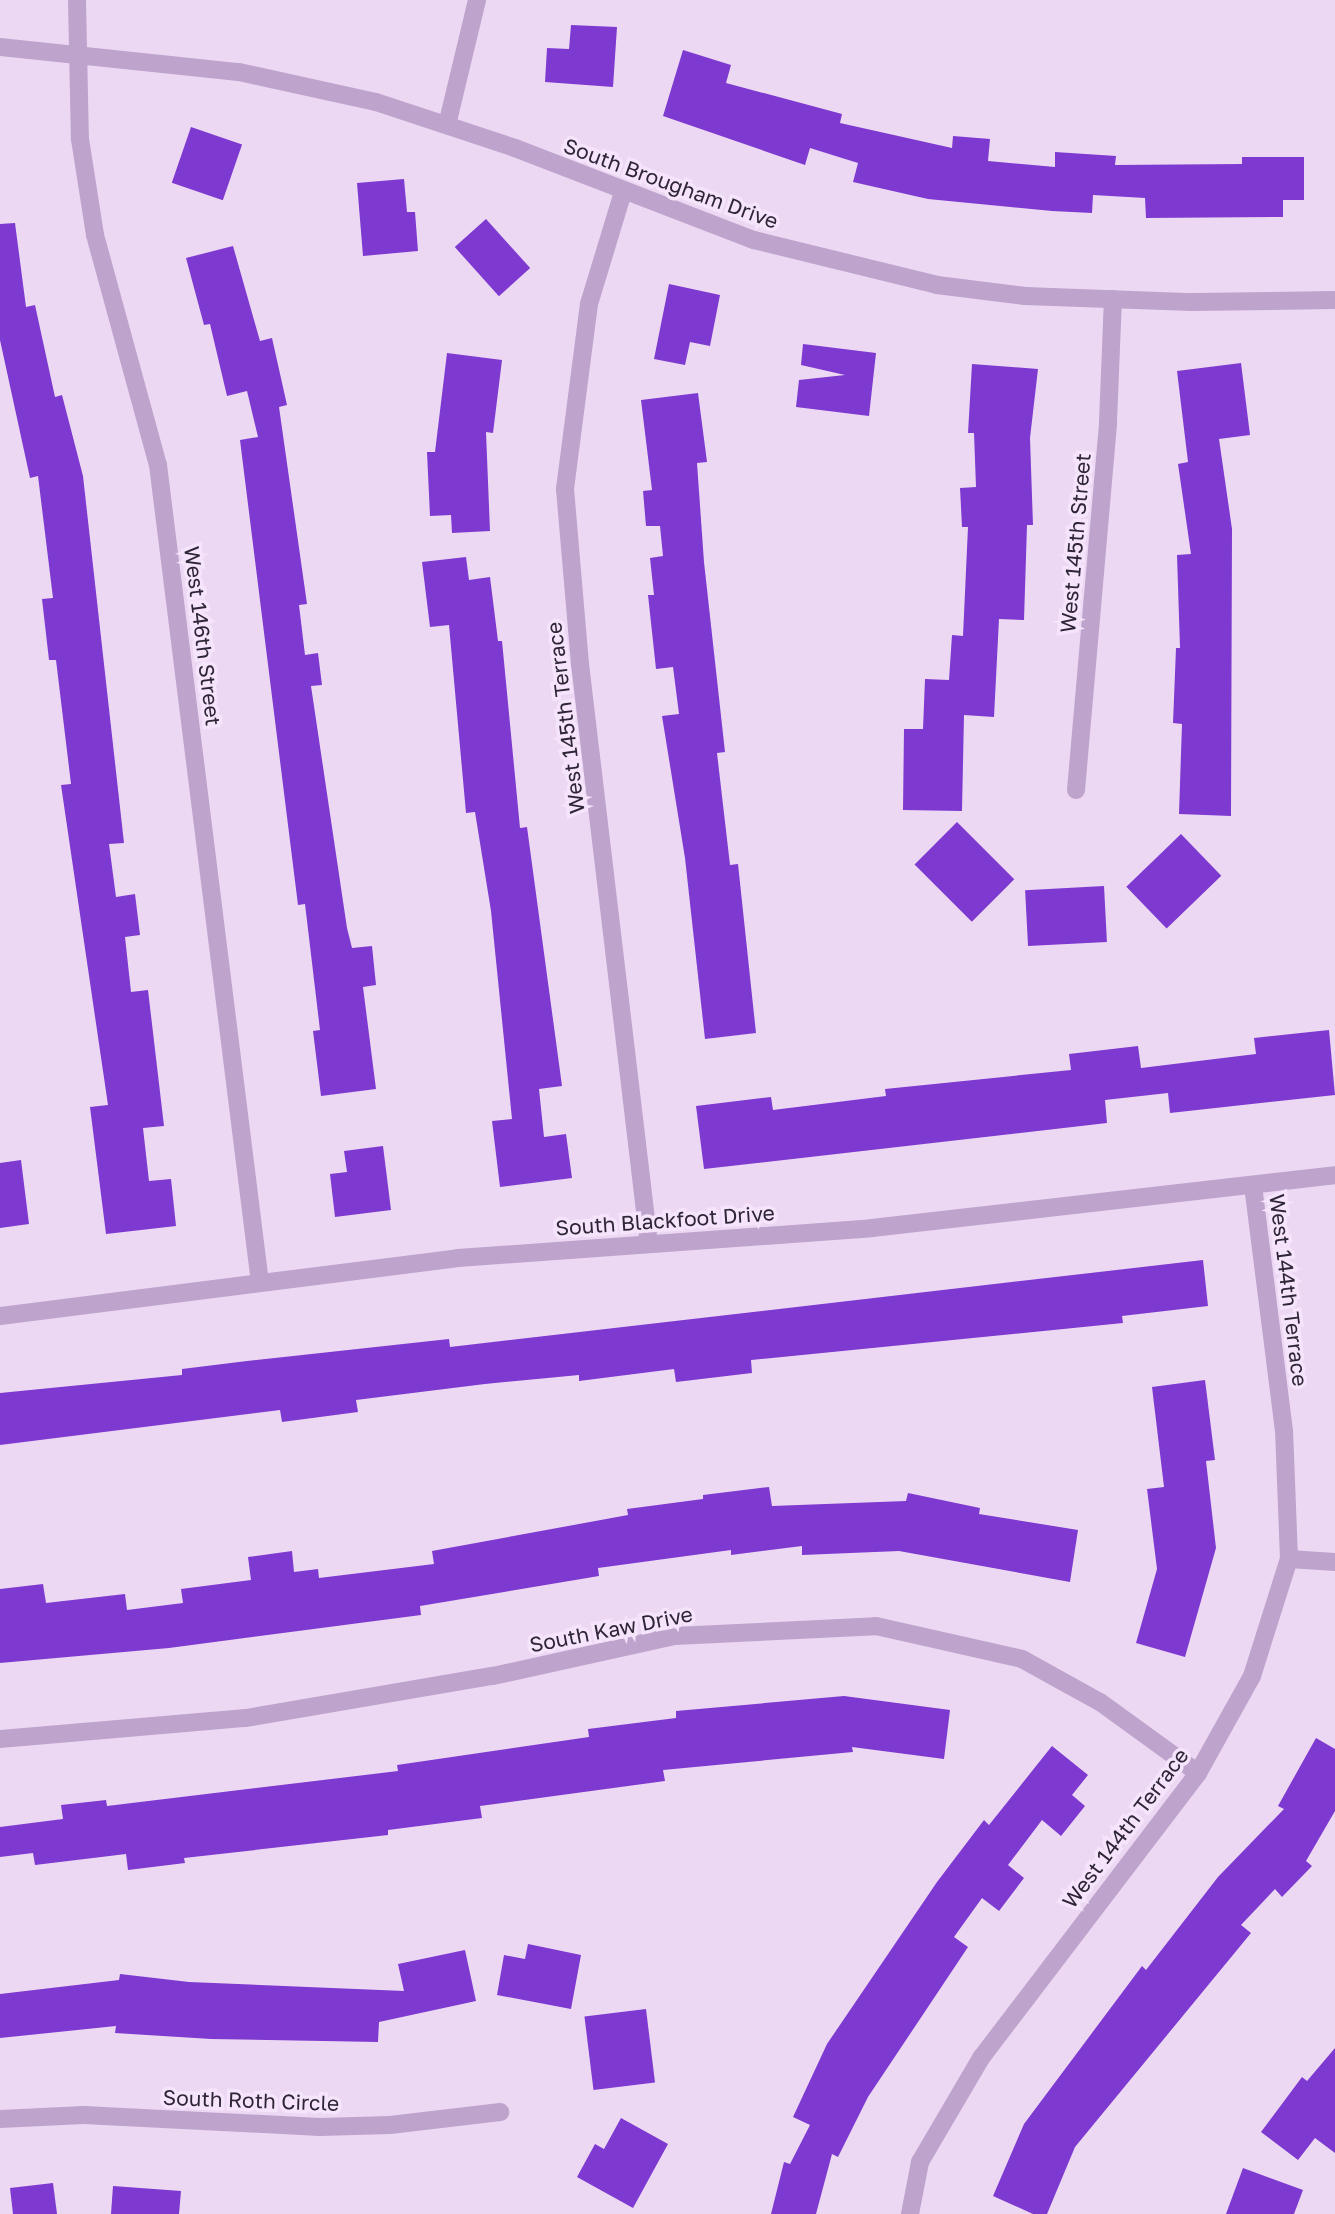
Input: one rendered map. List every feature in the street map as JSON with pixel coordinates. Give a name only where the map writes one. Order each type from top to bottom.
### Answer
[{"type":"street","name":"West 146th Street","points":[[77,0],[80,139],[95,235],[158,465],[260,1283]]},
{"type":"street","points":[[447,125],[477,0]]},
{"type":"street","name":"South Brougham Drive","points":[[0,47],[239,72],[376,102],[447,125],[754,240],[851,268],[937,285],[1025,296],[1335,300]]},
{"type":"street","name":"West 145th Terrace","points":[[623,191],[587,316],[565,489],[580,664],[649,1244]]},
{"type":"street","name":"West 145th Street","points":[[1076,790],[1108,422],[1113,299]]},
{"type":"street","name":"South Blackfoot Drive","points":[[0,1316],[458,1258],[872,1228],[1335,1175]]},
{"type":"street","name":"West 144th Terrace","points":[[910,2214],[920,2162],[981,2058],[1198,1773],[1252,1676],[1289,1559],[1284,1431],[1253,1185]]},
{"type":"street","points":[[1289,1559],[1335,1562]]},
{"type":"street","name":"South Kaw Drive","points":[[0,1739],[246,1718],[493,1676],[675,1636],[876,1626],[1022,1659],[1100,1702],[1198,1773]]},
{"type":"street","name":"South Roth Circle","points":[[0,2119],[85,2115],[320,2127],[390,2125],[500,2112]]},
{"type":"building","points":[[571,25],[617,27],[613,87],[545,82],[547,48],[569,49]]},
{"type":"building","points":[[683,50],[731,65],[726,83],[842,114],[840,123],[952,148],[953,136],[990,139],[988,161],[1055,167],[1055,152],[1116,156],[1115,165],[1242,164],[1242,157],[1304,157],[1304,200],[1283,200],[1283,217],[1146,218],[1145,198],[1093,195],[1092,213],[1052,211],[928,199],[853,182],[858,163],[810,148],[805,165],[663,116]]},
{"type":"building","points":[[191,127],[242,145],[223,200],[172,183]]},
{"type":"building","points":[[404,179],[407,212],[415,212],[418,251],[363,256],[357,183]]},
{"type":"building","points":[[486,219],[530,268],[499,296],[455,247]]},
{"type":"building","points":[[15,223],[26,307],[35,305],[55,397],[62,395],[83,476],[124,843],[109,844],[116,897],[135,894],[140,935],[125,937],[131,992],[148,990],[164,1126],[143,1128],[149,1181],[171,1179],[176,1226],[106,1234],[90,1107],[108,1105],[61,785],[71,784],[56,660],[49,660],[42,599],[53,598],[38,476],[30,478],[0,340],[0,224]]},
{"type":"building","points":[[233,246],[260,341],[272,338],[287,405],[279,407],[307,604],[299,605],[305,655],[318,653],[322,685],[311,686],[347,928],[352,948],[372,946],[376,985],[363,987],[376,1089],[321,1096],[313,1031],[320,1030],[305,904],[298,905],[240,440],[258,437],[247,391],[227,396],[210,324],[204,325],[186,258]]},
{"type":"building","points":[[669,284],[720,295],[710,346],[690,342],[685,365],[654,359]]},
{"type":"building","points":[[803,344],[876,353],[869,416],[796,407],[799,380],[845,375],[801,365]]},
{"type":"building","points":[[447,353],[502,360],[493,433],[486,432],[490,531],[452,533],[451,515],[430,516],[427,452],[435,452]]},
{"type":"building","points":[[1241,363],[1250,435],[1219,439],[1232,529],[1231,816],[1179,814],[1182,724],[1173,723],[1176,648],[1180,648],[1177,555],[1191,554],[1178,464],[1188,462],[1177,371]]},
{"type":"building","points":[[972,364],[1038,369],[1030,438],[1033,525],[1027,525],[1024,620],[999,619],[994,717],[964,715],[962,811],[903,810],[904,729],[923,729],[925,679],[949,680],[952,635],[963,636],[968,527],[962,527],[960,488],[976,487],[974,433],[968,433]]},
{"type":"building","points":[[698,393],[707,462],[697,463],[704,562],[725,752],[717,753],[730,865],[738,864],[756,1033],[705,1039],[685,858],[662,716],[679,714],[673,667],[656,669],[648,595],[654,595],[650,558],[663,556],[660,526],[646,526],[643,491],[652,490],[641,400]]},
{"type":"building","points":[[466,557],[469,580],[490,577],[498,641],[502,641],[520,828],[527,827],[562,1086],[539,1089],[544,1137],[566,1134],[572,1178],[500,1187],[492,1121],[512,1119],[491,911],[475,812],[466,813],[449,625],[430,627],[422,562]]},
{"type":"building","points":[[957,822],[1014,879],[972,922],[915,864]]},
{"type":"building","points":[[1181,834],[1221,876],[1167,929],[1126,887]]},
{"type":"building","points":[[1104,886],[1107,942],[1028,946],[1025,890]]},
{"type":"building","points":[[1329,1030],[1335,1095],[1170,1113],[1168,1093],[1105,1100],[1107,1123],[704,1169],[696,1106],[771,1097],[773,1110],[886,1096],[885,1089],[1071,1070],[1069,1054],[1138,1046],[1141,1068],[1256,1054],[1254,1038]]},
{"type":"building","points":[[383,1146],[391,1210],[335,1217],[330,1174],[347,1172],[344,1151]]},
{"type":"building","points":[[21,1160],[29,1224],[0,1228],[0,1163]]},
{"type":"building","points":[[1203,1260],[1208,1306],[1122,1316],[1123,1323],[751,1360],[752,1373],[676,1382],[674,1369],[579,1381],[579,1375],[356,1400],[358,1412],[282,1422],[280,1410],[0,1445],[0,1393],[182,1375],[182,1369],[247,1361],[449,1339],[450,1347]]},
{"type":"building","points":[[1205,1380],[1215,1460],[1206,1461],[1216,1548],[1185,1657],[1136,1643],[1157,1569],[1147,1489],[1164,1487],[1152,1387]]},
{"type":"building","points":[[769,1487],[772,1506],[906,1501],[908,1493],[980,1508],[979,1514],[1078,1530],[1070,1582],[899,1551],[802,1555],[802,1546],[731,1555],[731,1550],[598,1568],[599,1576],[420,1606],[421,1615],[169,1648],[0,1663],[0,1589],[43,1584],[46,1603],[125,1594],[127,1610],[183,1603],[181,1589],[251,1580],[248,1557],[292,1551],[294,1572],[318,1569],[319,1578],[434,1564],[432,1551],[628,1515],[627,1509],[703,1499],[703,1495]]},
{"type":"building","points":[[844,1696],[950,1710],[944,1759],[852,1747],[853,1752],[663,1770],[665,1781],[480,1806],[482,1818],[388,1830],[388,1835],[184,1858],[185,1863],[128,1870],[126,1854],[35,1865],[33,1853],[0,1857],[0,1827],[63,1819],[61,1805],[106,1800],[107,1806],[398,1771],[397,1765],[589,1737],[588,1729],[676,1718],[676,1711]]},
{"type":"building","points":[[1316,1738],[1335,1749],[1335,1811],[1306,1861],[1312,1866],[1282,1897],[1275,1889],[1241,1925],[1251,1933],[1075,2147],[1047,2214],[1033,2214],[993,2196],[1024,2124],[1142,1966],[1146,1970],[1218,1877],[1284,1809],[1278,1806]]},
{"type":"building","points":[[1052,1746],[1088,1775],[1072,1795],[1085,1806],[1061,1836],[1042,1820],[1008,1865],[1024,1878],[999,1911],[982,1898],[954,1937],[968,1947],[868,2097],[838,2157],[832,2154],[816,2214],[771,2214],[784,2162],[790,2164],[810,2125],[793,2117],[827,2044],[937,1882],[984,1820],[989,1825]]},
{"type":"building","points":[[528,1944],[581,1955],[571,2009],[497,1995],[504,1955],[525,1959]]},
{"type":"building","points":[[465,1950],[476,2001],[379,2022],[378,2042],[211,2039],[115,2033],[116,2026],[0,2038],[0,1994],[119,1980],[120,1974],[189,1982],[404,1991],[398,1964]]},
{"type":"building","points":[[646,2009],[655,2082],[593,2090],[584,2017]]},
{"type":"building","points":[[1335,2048],[1335,2153],[1315,2138],[1298,2160],[1261,2132],[1302,2077],[1307,2081]]},
{"type":"building","points":[[621,2118],[668,2144],[633,2208],[577,2177],[595,2144],[604,2149]]},
{"type":"building","points":[[1243,2168],[1303,2190],[1294,2214],[1226,2214]]},
{"type":"building","points":[[53,2183],[57,2214],[13,2214],[10,2188]]},
{"type":"building","points":[[113,2186],[181,2191],[179,2214],[111,2214]]}]
